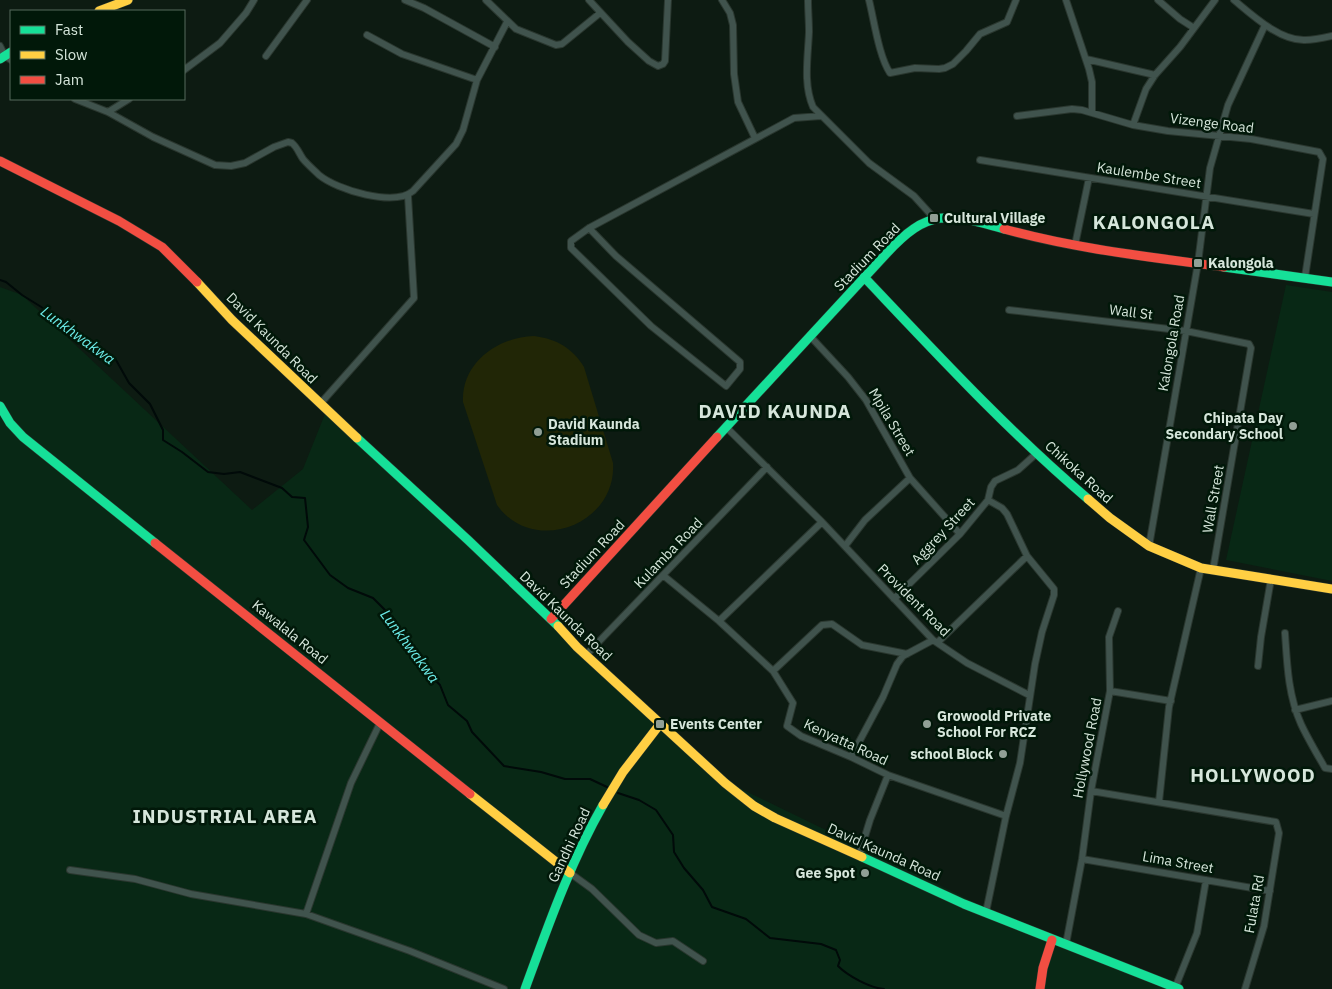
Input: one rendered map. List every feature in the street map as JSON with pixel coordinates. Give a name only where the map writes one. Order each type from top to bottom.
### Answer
[{"type":"street","points":[[102,10],[128,0]]},
{"type":"street","points":[[185,69],[220,43],[246,13],[254,0]]},
{"type":"street","points":[[266,56],[307,0]]},
{"type":"street","points":[[405,0],[424,8],[495,47]]},
{"type":"street","points":[[486,0],[516,29],[556,45],[562,44],[600,13]]},
{"type":"street","points":[[589,0],[650,62],[658,66],[665,61],[668,0]]},
{"type":"street","points":[[722,0],[730,13],[733,25],[734,74],[738,102],[754,138]]},
{"type":"street","points":[[808,0],[809,31],[806,64],[810,100],[813,107],[870,163],[914,196],[934,218]]},
{"type":"street","points":[[869,0],[878,41],[886,68],[890,73],[914,68],[939,69],[953,64],[980,34],[1006,22],[1016,0]]},
{"type":"street","points":[[1066,0],[1086,58],[1092,82],[1092,111]]},
{"type":"street","points":[[1158,0],[1180,20],[1194,28]]},
{"type":"street","points":[[1133,125],[1146,89],[1155,75],[1215,0]]},
{"type":"street","points":[[1234,0],[1265,25],[1294,39],[1304,40],[1332,36]]},
{"type":"street","points":[[78,100],[108,112],[153,137],[215,165],[231,166],[245,163],[274,147],[288,142],[292,143],[303,158],[328,182],[370,196],[400,197],[411,194],[456,144],[463,130],[477,80],[508,22]]},
{"type":"street","name":"Kalongola Road","points":[[1149,546],[1198,263],[1210,168],[1232,95],[1265,25]]},
{"type":"street","points":[[367,35],[402,54],[477,80]]},
{"type":"street","points":[[0,46],[7,57]]},
{"type":"street","points":[[1086,58],[1155,75]]},
{"type":"street","points":[[108,112],[127,100]]},
{"type":"street","name":"Vizenge Road","points":[[1017,116],[1072,109],[1092,111],[1133,125],[1219,137],[1251,139],[1319,152],[1323,159],[1305,277]]},
{"type":"street","points":[[588,228],[616,256],[740,362],[740,369],[726,386],[651,326],[571,248],[571,241],[588,228],[794,118],[821,116]]},
{"type":"street","name":"Kaulembe Street","points":[[980,160],[1314,214]]},
{"type":"street","name":"David Kaunda Road","points":[[0,161],[119,220],[162,247],[232,320],[320,404],[468,540],[660,724],[725,783],[754,806],[775,818],[986,912],[1052,940],[1177,988]]},
{"type":"street","points":[[1075,245],[1089,178]]},
{"type":"street","points":[[320,404],[414,298],[411,194]]},
{"type":"street","name":"Stadium Road","points":[[551,619],[864,277],[903,236],[920,224],[934,218],[964,219],[1021,235],[1075,245],[1332,282]]},
{"type":"street","name":"Chikoka Road","points":[[864,277],[942,360],[1060,476],[1110,518],[1149,546],[1201,568],[1332,589]]},
{"type":"street","name":"Wall St","points":[[1009,310],[1186,332],[1249,344]]},
{"type":"street","name":"Mpila Street","points":[[810,336],[848,377],[866,400],[910,478],[960,534]]},
{"type":"street","name":"Wall Street","points":[[1214,570],[1251,348],[1249,344]]},
{"type":"street","name":"Kawalala Road","points":[[0,406],[10,423],[23,437],[570,873]]},
{"type":"street","name":"Provident Road","points":[[727,428],[822,522],[936,641],[967,663],[1029,695]]},
{"type":"street","name":"Aggrey Street","points":[[894,599],[960,534],[988,500],[991,487],[995,481],[1018,470],[1036,453]]},
{"type":"street","name":"Kulamba Road","points":[[586,655],[767,467]]},
{"type":"street","points":[[845,546],[866,520],[910,478]]},
{"type":"street","points":[[986,912],[1006,816],[1020,763],[1029,695],[1042,632],[1054,591],[1027,556],[1002,508],[988,500]]},
{"type":"street","points":[[719,621],[822,522]]},
{"type":"street","points":[[851,757],[883,697],[897,664],[906,654],[936,641],[1027,556]]},
{"type":"street","points":[[1091,791],[1159,802],[1171,701],[1201,568]]},
{"type":"street","name":"Kenyatta Road","points":[[664,576],[719,621],[773,672],[793,704],[787,722],[790,729],[801,736],[888,775],[1006,816]]},
{"type":"street","points":[[1258,666],[1261,637],[1272,579]]},
{"type":"street","points":[[1110,691],[1109,637],[1118,611]]},
{"type":"street","points":[[773,672],[822,625],[827,624],[832,624],[862,645],[906,654]]},
{"type":"street","points":[[1285,633],[1289,683],[1296,710],[1301,724],[1325,768],[1332,769]]},
{"type":"street","name":"Hollywood Road","points":[[1066,944],[1082,859],[1091,791],[1110,691],[1171,701]]},
{"type":"street","points":[[1296,710],[1332,701]]},
{"type":"street","points":[[306,914],[351,783],[380,723]]},
{"type":"street","name":"Gandhi Road","points":[[525,989],[570,873],[603,805],[614,786],[660,724]]},
{"type":"street","points":[[859,856],[870,820],[888,775]]},
{"type":"street","name":"Fulata Rd","points":[[1159,802],[1276,822],[1279,833],[1264,926],[1245,989]]},
{"type":"street","name":"Lima Street","points":[[1082,859],[1270,891]]},
{"type":"street","points":[[70,870],[135,879],[191,894],[306,914],[410,950],[504,989]]},
{"type":"street","points":[[570,873],[592,889],[639,935],[656,943],[673,941],[703,961]]},
{"type":"street","points":[[1177,988],[1198,933],[1206,880]]},
{"type":"street","points":[[1040,989],[1043,968],[1052,940]]},
{"type":"shaded area","name":"Chipata Day Secondary School","points":[[1286,285],[1332,292],[1332,581],[1226,560]]},
{"type":"shaded area","name":"INDUSTRIAL AREA","points":[[0,287],[22,295],[252,510],[303,469],[325,414],[727,782],[1052,940],[1177,989],[0,989]]},
{"type":"shaded area","name":"David Kaunda Stadium","points":[[534,336],[557,342],[569,350],[584,367],[613,463],[611,485],[602,503],[588,517],[570,526],[551,530],[531,529],[512,520],[497,505],[463,402],[464,388],[468,375],[484,355],[507,341]]},
{"type":"waterway","name":"Lunkhwakwa","points":[[0,280],[6,282],[22,295],[59,318],[76,334],[116,360],[129,383],[150,404],[163,430],[163,440],[208,472],[224,474],[240,472],[282,488],[292,497],[305,498],[308,527],[304,540],[330,575],[348,588],[373,598],[395,620],[424,669],[440,685],[448,705],[467,721],[472,732],[504,766],[541,772],[565,779],[590,779],[607,787]]},
{"type":"waterway","name":"Lunkhwakwa","points":[[618,793],[639,800],[656,810],[673,835],[674,852],[684,868],[703,890],[712,907],[746,919],[770,938],[821,944],[836,950],[840,960],[838,966],[842,970],[866,984],[884,989]]},
{"type":"traffic: fast","points":[[0,59],[10,53]]},
{"type":"traffic: fast","points":[[717,437],[886,254],[914,228],[939,218],[953,218],[1004,229]]},
{"type":"traffic: fast","points":[[1224,267],[1332,282]]},
{"type":"traffic: fast","points":[[864,277],[1001,419],[1088,499]]},
{"type":"traffic: fast","points":[[0,406],[10,423],[23,437],[155,543]]},
{"type":"traffic: fast","points":[[357,438],[558,626]]},
{"type":"traffic: fast","points":[[525,989],[570,872],[603,805]]},
{"type":"traffic: fast","points":[[862,857],[964,904],[1179,989]]},
{"type":"traffic: slow","points":[[102,10],[128,0]]},
{"type":"traffic: slow","points":[[197,282],[232,320],[357,438]]},
{"type":"traffic: slow","points":[[1088,499],[1110,518],[1149,546],[1201,568],[1332,589]]},
{"type":"traffic: slow","points":[[558,626],[577,647],[725,783],[754,806],[775,818],[862,857]]},
{"type":"traffic: slow","points":[[603,805],[623,772],[660,724]]},
{"type":"traffic: slow","points":[[470,794],[570,873]]},
{"type":"traffic: jam","points":[[0,161],[119,221],[162,247],[197,282]]},
{"type":"traffic: jam","points":[[1004,229],[1086,247],[1224,267]]},
{"type":"traffic: jam","points":[[551,619],[717,437]]},
{"type":"traffic: jam","points":[[155,543],[470,794]]},
{"type":"traffic: jam","points":[[1040,989],[1043,968],[1052,940]]},
{"type":"place","name":"Cultural Village","points":[[934,218]]},
{"type":"place","name":"Kalongola","points":[[1198,263]]},
{"type":"place","name":"Chipata Day Secondary School","points":[[1293,426]]},
{"type":"place","name":"David Kaunda Stadium","points":[[538,432]]},
{"type":"place","name":"Events Center","points":[[660,724]]},
{"type":"place","name":"Growoold Private School For RCZ","points":[[927,724]]},
{"type":"place","name":"school Block","points":[[1003,754]]},
{"type":"place","name":"Gee Spot","points":[[865,873]]},
{"type":"district","name":"KALONGOLA","points":[[1154,222]]},
{"type":"district","name":"DAVID KAUNDA","points":[[775,411]]},
{"type":"district","name":"HOLLYWOOD","points":[[1253,775]]},
{"type":"district","name":"INDUSTRIAL AREA","points":[[225,816]]}]
